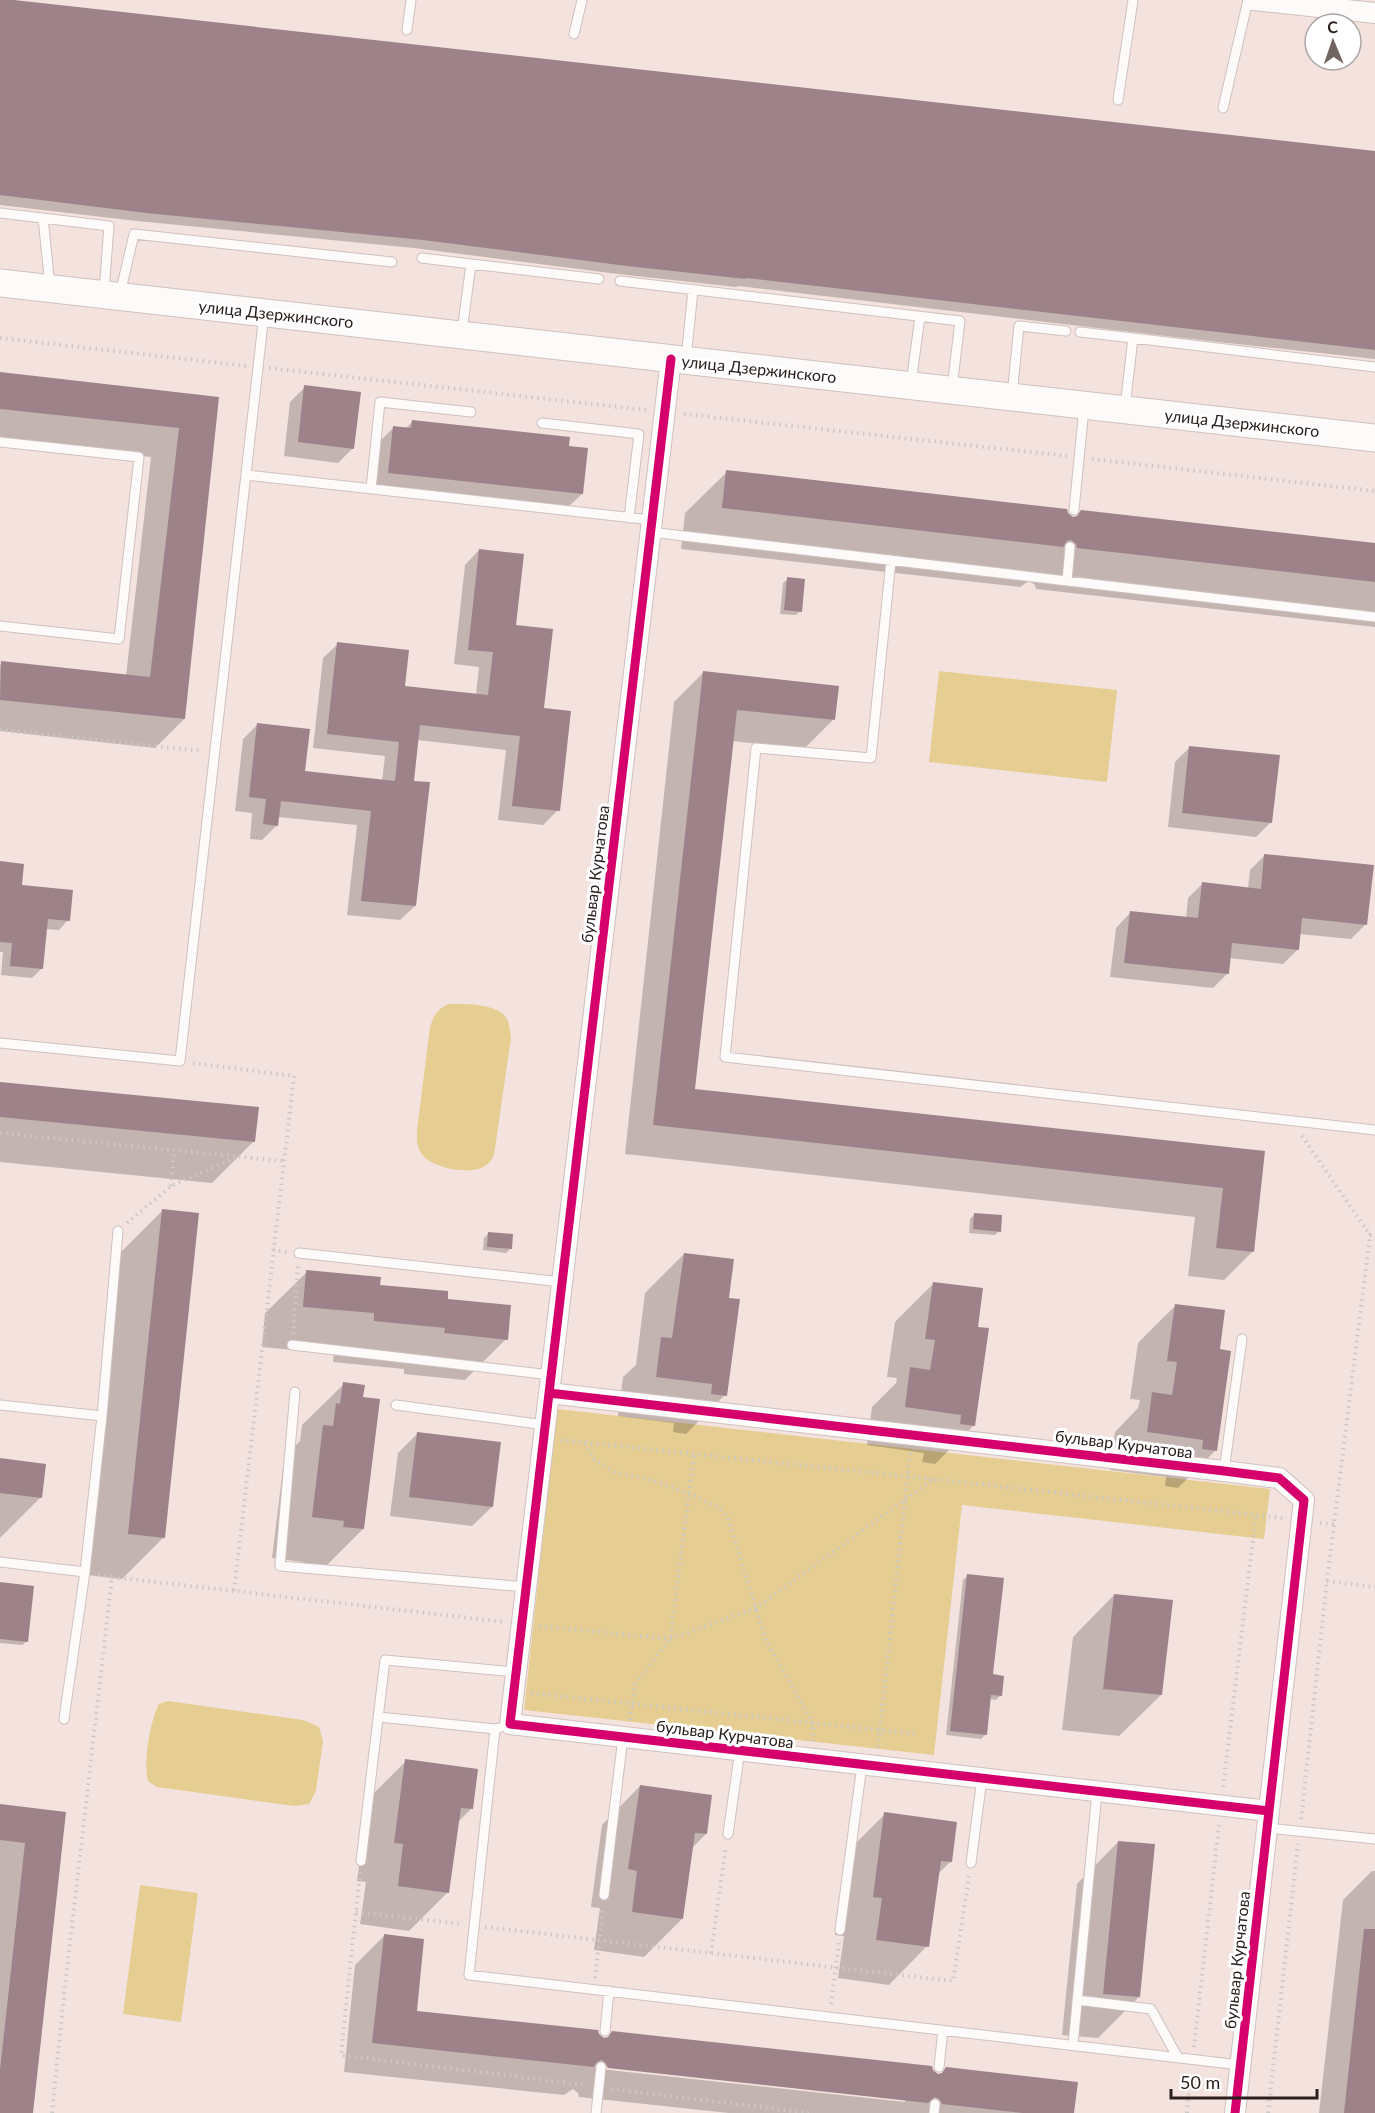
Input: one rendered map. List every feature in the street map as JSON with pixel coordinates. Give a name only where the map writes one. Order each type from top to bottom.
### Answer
[{"type":"main road","name":"улица Дзержинского","points":[[0,283],[1375,438]]},
{"type":"street","points":[[1253,0],[1375,14]]},
{"type":"street","name":"бульвар Курчатова","points":[[678,360],[664,412],[515,1682],[502,1726],[625,1737],[1221,1806],[1268,1820]]},
{"type":"street","name":"бульвар Курчатова","points":[[550,1384],[912,1435],[1280,1478],[1304,1500],[1234,2113]]},
{"type":"lane","points":[[407,30],[411,0]]},
{"type":"lane","points":[[574,34],[582,0]]},
{"type":"lane","points":[[1118,100],[1133,0]]},
{"type":"lane","points":[[1223,108],[1248,0]]},
{"type":"lane","points":[[0,213],[109,226],[112,295]]},
{"type":"lane","points":[[43,218],[51,288]]},
{"type":"lane","points":[[112,295],[134,234],[392,262]]},
{"type":"lane","points":[[423,258],[599,279]]},
{"type":"lane","points":[[461,335],[471,264]]},
{"type":"lane","points":[[620,281],[960,321],[951,390]]},
{"type":"lane","points":[[678,360],[693,290]]},
{"type":"lane","points":[[0,1043],[180,1061],[264,312]]},
{"type":"lane","points":[[911,386],[920,316]]},
{"type":"lane","points":[[1011,397],[1019,326],[1066,331]]},
{"type":"lane","points":[[1080,332],[1375,367]]},
{"type":"lane","points":[[1125,410],[1133,338]]},
{"type":"lane","points":[[371,489],[380,402],[471,412]]},
{"type":"lane","points":[[1074,510],[1085,405]]},
{"type":"lane","points":[[542,423],[639,434],[629,518]]},
{"type":"lane","points":[[0,442],[139,457],[119,639],[0,626]]},
{"type":"lane","points":[[246,475],[629,518],[651,526],[891,560],[1375,617]]},
{"type":"lane","points":[[1067,581],[1070,547]]},
{"type":"lane","points":[[891,560],[871,758],[756,748],[725,1057],[1375,1130]]},
{"type":"lane","points":[[64,1719],[85,1572],[102,1416],[118,1232]]},
{"type":"lane","points":[[299,1253],[562,1282]]},
{"type":"lane","points":[[1224,1470],[1242,1339]]},
{"type":"lane","points":[[292,1345],[550,1384]]},
{"type":"lane","points":[[295,1392],[280,1566],[526,1587]]},
{"type":"lane","points":[[0,1405],[102,1416]]},
{"type":"lane","points":[[396,1405],[544,1432]]},
{"type":"lane","points":[[0,1562],[85,1572]]},
{"type":"lane","points":[[361,1860],[385,1660],[515,1682]]},
{"type":"lane","points":[[379,1717],[502,1726],[468,1975],[1240,2065]]},
{"type":"lane","points":[[604,1895],[625,1737]]},
{"type":"lane","points":[[728,1834],[740,1750]]},
{"type":"lane","points":[[840,1930],[869,1766]]},
{"type":"lane","points":[[971,1863],[982,1778]]},
{"type":"lane","points":[[1073,2045],[1097,1792]]},
{"type":"lane","points":[[1268,1820],[1375,1839]]},
{"type":"lane","points":[[604,2031],[609,1991]]},
{"type":"lane","points":[[1077,2000],[1151,2009],[1178,2058]]},
{"type":"lane","points":[[939,2067],[943,2030]]},
{"type":"lane","points":[[596,2113],[601,2067]]},
{"type":"path","points":[[0,338],[1375,491]]},
{"type":"path","points":[[0,730],[215,752]]},
{"type":"path","points":[[180,1061],[294,1076],[234,1591]]},
{"type":"path","points":[[1292,1121],[1372,1235],[1327,1581],[1375,1587]]},
{"type":"path","points":[[0,1133],[284,1161]]},
{"type":"path","points":[[171,1186],[174,1150]]},
{"type":"path","points":[[118,1232],[171,1186],[239,1157]]},
{"type":"path","points":[[292,1345],[299,1253]]},
{"type":"path","points":[[544,1432],[585,1443],[908,1476],[1334,1524]]},
{"type":"path","points":[[869,1766],[879,1731],[912,1435]]},
{"type":"path","points":[[585,1443],[594,1459],[616,1473],[649,1479],[690,1494],[720,1508],[728,1518],[766,1641],[814,1724],[811,1759]]},
{"type":"path","points":[[625,1737],[635,1684],[670,1639],[694,1455]]},
{"type":"path","points":[[52,2113],[112,1577],[670,1639],[756,1608],[933,1479]]},
{"type":"path","points":[[1187,2113],[1256,1515]]},
{"type":"path","points":[[515,1682],[632,1704],[916,1734]]},
{"type":"path","points":[[711,1953],[728,1834]]},
{"type":"path","points":[[361,1860],[341,2055],[810,2113]]},
{"type":"path","points":[[356,1912],[953,1981],[971,1863]]},
{"type":"path","points":[[594,1989],[604,1895]]},
{"type":"path","points":[[830,2017],[840,1930]]},
{"type":"shaded area","points":[[939,671],[1117,690],[1107,782],[929,762]]},
{"type":"shaded area","points":[[449,1004],[489,1007],[503,1014],[510,1028],[511,1038],[494,1155],[486,1166],[474,1170],[458,1170],[432,1163],[421,1153],[418,1145],[417,1130],[430,1027],[436,1013]]},
{"type":"shaded area","points":[[557,1409],[1270,1489],[1264,1539],[962,1505],[934,1755],[524,1710]]},
{"type":"shaded area","points":[[168,1701],[303,1720],[319,1727],[323,1741],[316,1791],[309,1804],[294,1806],[157,1787],[148,1781],[147,1753],[153,1721],[159,1704]]},
{"type":"shaded area","points":[[140,1885],[198,1893],[181,2022],[123,2014]]},
{"type":"building","points":[[0,0],[1375,151],[1375,350],[627,266],[423,240],[146,213],[0,195]]},
{"type":"building","points":[[0,372],[219,397],[185,719],[0,700],[1,661],[150,677],[179,428],[0,409]]},
{"type":"building","points":[[304,385],[361,392],[354,449],[298,442]]},
{"type":"building","points":[[412,420],[570,437],[569,446],[588,448],[583,494],[388,473],[393,426],[411,428]]},
{"type":"building","points":[[726,470],[1067,509],[1073,517],[1077,516],[1081,510],[1375,543],[1375,582],[1077,548],[1071,540],[1067,541],[1063,547],[722,508]]},
{"type":"building","points":[[479,549],[524,554],[516,625],[553,629],[544,708],[571,711],[560,811],[512,806],[520,736],[420,725],[414,781],[430,782],[416,906],[361,901],[371,811],[281,801],[278,826],[263,824],[266,799],[249,797],[257,723],[310,729],[305,771],[395,781],[399,742],[327,734],[337,642],[409,650],[405,686],[488,695],[493,652],[468,650]]},
{"type":"building","points":[[787,577],[805,579],[802,612],[784,610]]},
{"type":"building","points":[[703,671],[839,686],[835,720],[737,710],[695,1089],[1265,1151],[1254,1252],[1216,1248],[1223,1188],[653,1125]]},
{"type":"building","points":[[1189,746],[1280,755],[1272,823],[1182,813]]},
{"type":"building","points":[[1264,854],[1374,865],[1367,925],[1302,918],[1299,950],[1232,943],[1229,974],[1124,963],[1130,911],[1198,918],[1202,882],[1261,889]]},
{"type":"building","points":[[0,861],[24,864],[22,885],[73,890],[70,921],[48,919],[43,969],[10,966],[12,943],[0,942]]},
{"type":"building","points":[[0,1082],[259,1107],[255,1142],[0,1117]]},
{"type":"building","points":[[162,1209],[199,1213],[165,1538],[128,1534]]},
{"type":"building","points":[[974,1213],[1002,1215],[1001,1232],[973,1229]]},
{"type":"building","points":[[488,1232],[513,1234],[512,1249],[487,1247]]},
{"type":"building","points":[[684,1253],[734,1259],[729,1298],[740,1299],[727,1396],[711,1394],[712,1384],[656,1377],[661,1337],[672,1338]]},
{"type":"building","points":[[306,1270],[381,1277],[380,1285],[448,1291],[448,1299],[511,1305],[508,1340],[444,1333],[445,1328],[374,1321],[374,1313],[303,1307]]},
{"type":"building","points":[[933,1282],[983,1288],[978,1327],[989,1328],[975,1426],[960,1424],[961,1415],[905,1407],[910,1367],[930,1370],[935,1340],[925,1339]]},
{"type":"building","points":[[1175,1304],[1225,1310],[1220,1349],[1231,1351],[1217,1451],[1202,1449],[1203,1440],[1147,1432],[1152,1392],[1172,1395],[1177,1362],[1167,1361]]},
{"type":"building","points":[[343,1382],[365,1385],[363,1397],[380,1399],[364,1529],[343,1527],[344,1521],[312,1517],[323,1425],[333,1426],[336,1403],[340,1404]]},
{"type":"building","points":[[417,1432],[501,1442],[493,1507],[409,1497]]},
{"type":"building","points":[[0,1458],[46,1464],[42,1498],[0,1493]]},
{"type":"building","points":[[967,1574],[1004,1578],[993,1674],[1004,1676],[1002,1696],[991,1695],[987,1735],[950,1731]]},
{"type":"building","points":[[0,1582],[34,1586],[28,1642],[0,1639]]},
{"type":"building","points":[[1114,1594],[1173,1600],[1162,1695],[1103,1689]]},
{"type":"building","points":[[405,1759],[478,1769],[473,1809],[461,1808],[449,1893],[398,1886],[403,1844],[394,1843]]},
{"type":"building","points":[[640,1785],[712,1795],[707,1834],[695,1833],[683,1919],[632,1912],[637,1871],[628,1869]]},
{"type":"building","points":[[0,1804],[66,1812],[33,2113],[0,2113],[0,2070],[25,1843],[0,1840]]},
{"type":"building","points":[[884,1812],[957,1822],[952,1862],[941,1861],[929,1947],[876,1940],[882,1898],[873,1897]]},
{"type":"building","points":[[1118,1841],[1155,1844],[1140,1997],[1103,1994]]},
{"type":"building","points":[[1364,1929],[1375,1929],[1375,2113],[1344,2113]]},
{"type":"building","points":[[384,1934],[424,1939],[417,2011],[598,2030],[604,2038],[608,2037],[612,2031],[932,2066],[938,2074],[942,2073],[946,2067],[1078,2082],[1074,2113],[1023,2113],[942,2104],[935,2097],[928,2103],[608,2068],[601,2060],[594,2067],[372,2043]]},
{"type":"cycle path","points":[[671,359],[510,1724],[1269,1811]]},
{"type":"cycle path","points":[[549,1393],[1279,1478],[1304,1500],[1235,2113]]}]
